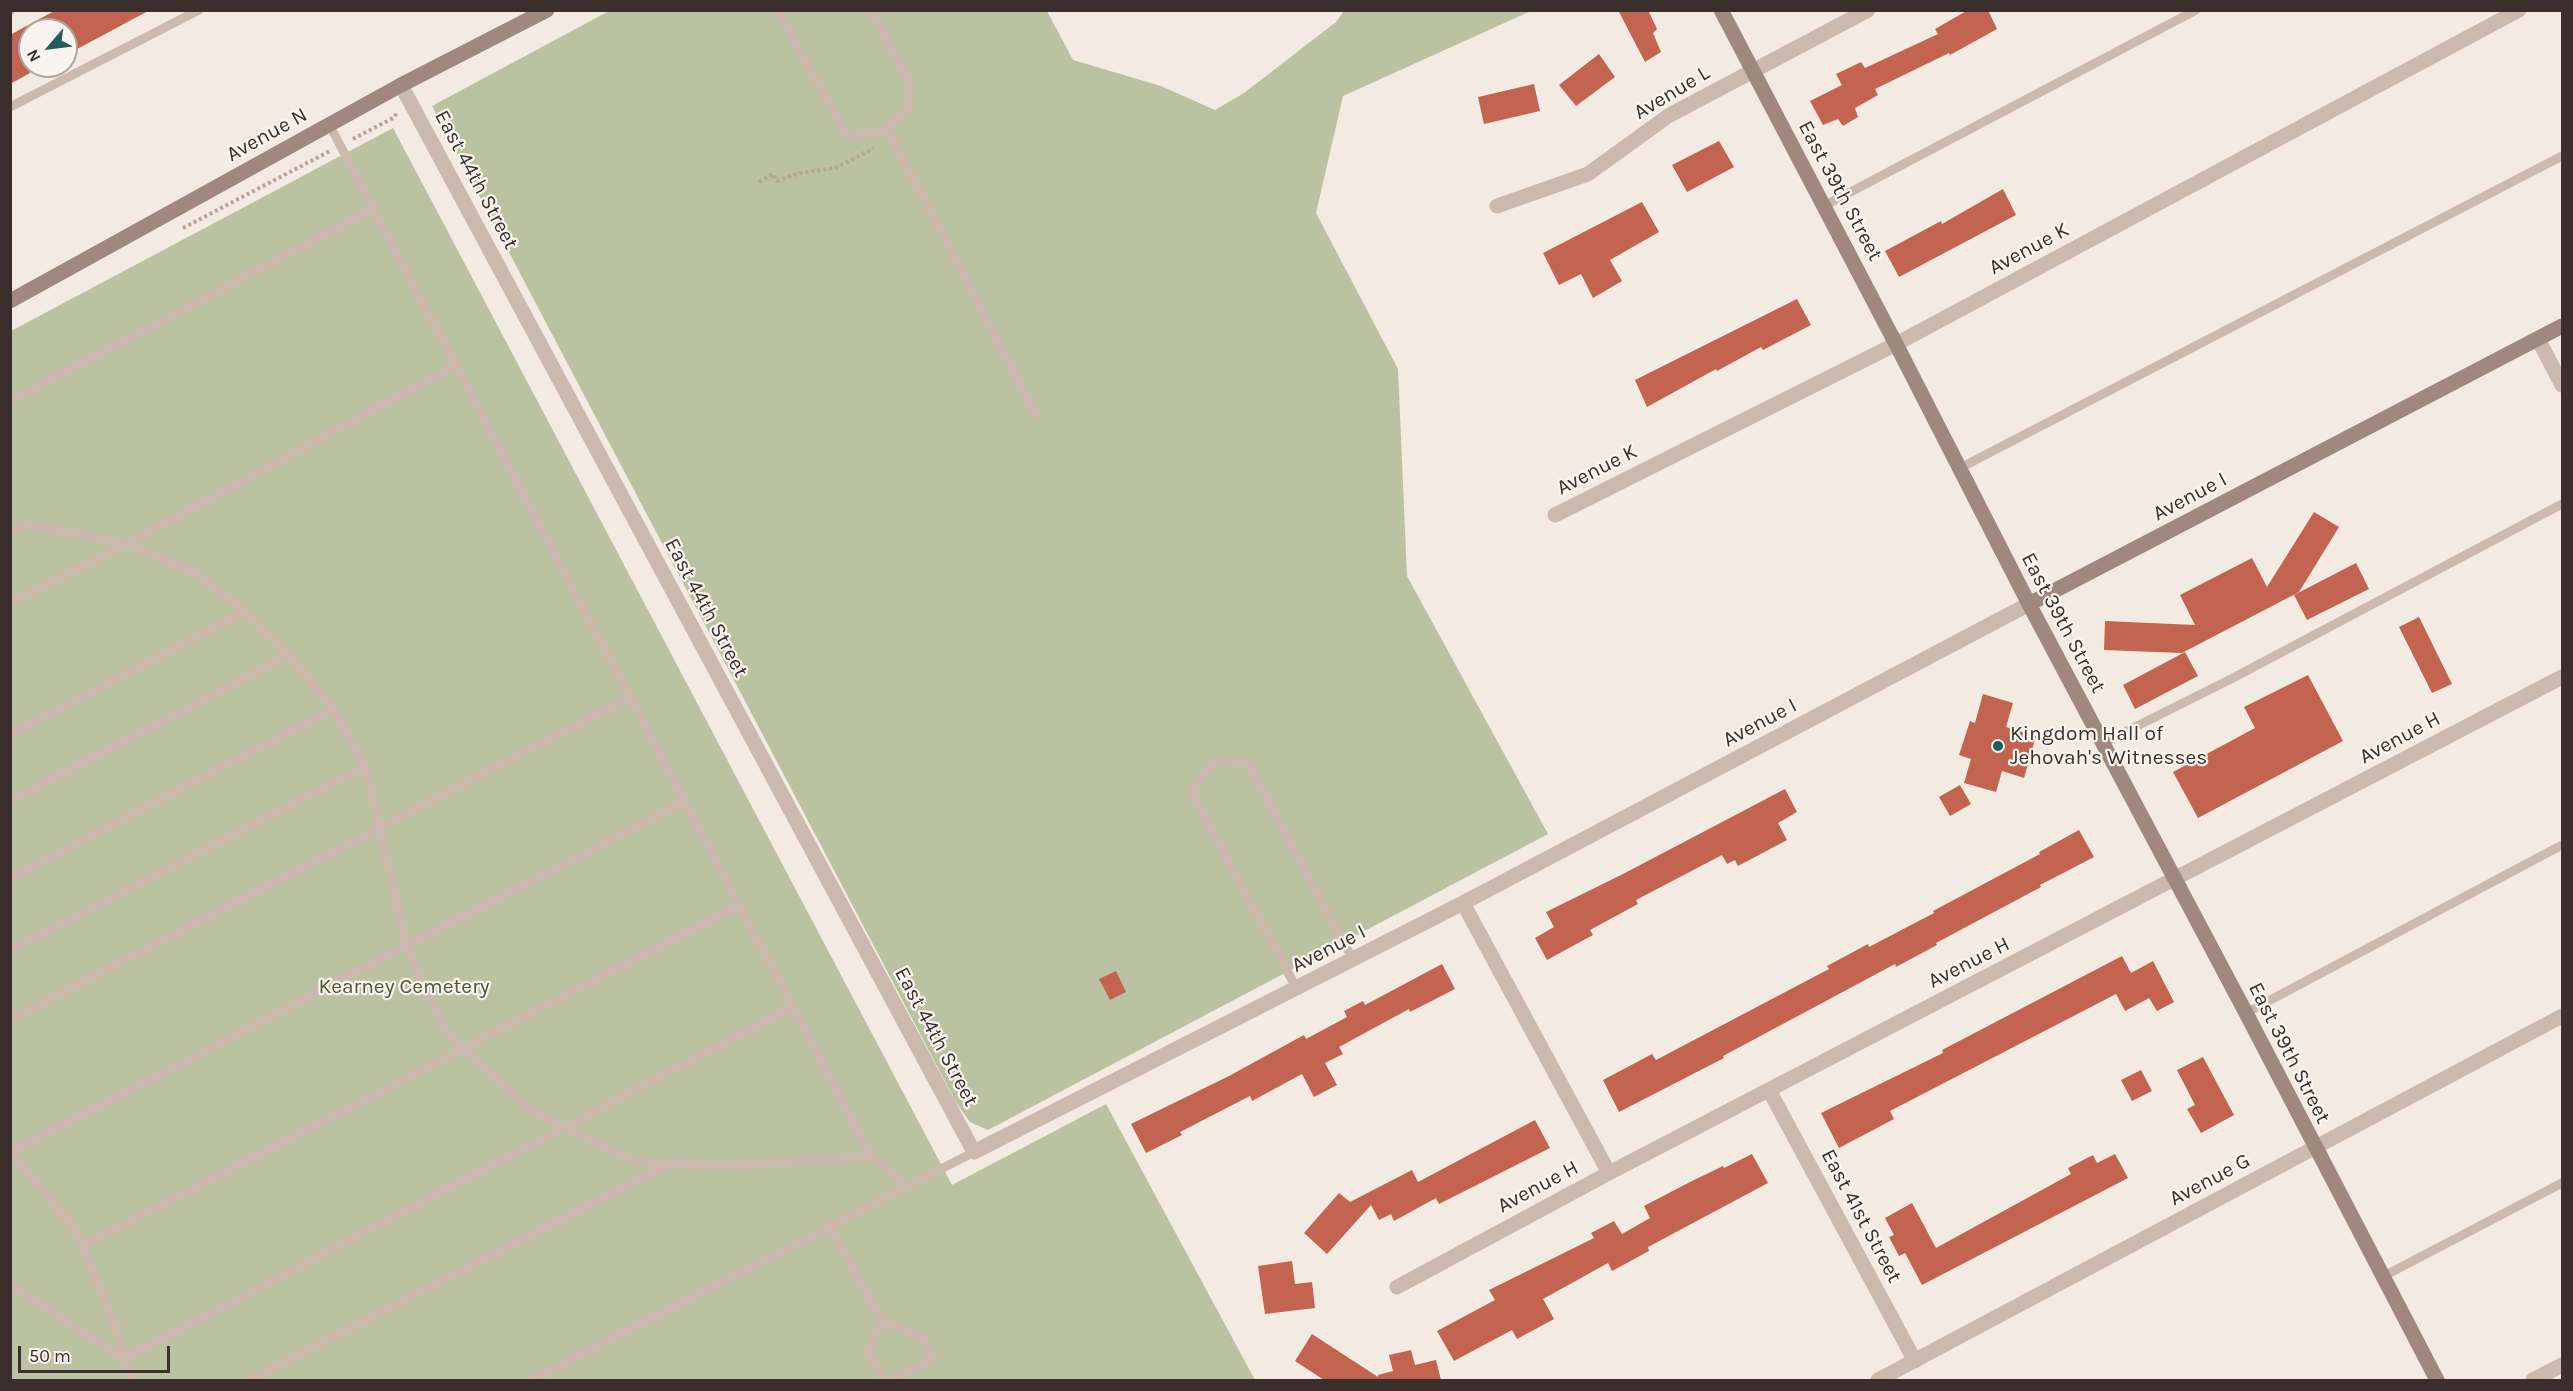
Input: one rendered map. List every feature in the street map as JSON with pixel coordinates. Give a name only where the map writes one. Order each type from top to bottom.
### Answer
[{"type":"main road","name":"Avenue N","points":[[10,301],[329,124],[547,10]]},
{"type":"main road","name":"East 39th Street","points":[[1721,10],[2029,604],[2437,1380]]},
{"type":"main road","name":"Avenue I","points":[[2029,604],[2562,326]]},
{"type":"street","name":"Avenue L","points":[[1497,206],[1588,174],[1668,116],[1868,10]]},
{"type":"street","name":"Avenue K","points":[[1555,515],[1896,344],[2519,10]]},
{"type":"street","name":"East 44th Street","points":[[401,85],[974,1152]]},
{"type":"street","points":[[2538,339],[2562,385]]},
{"type":"street","name":"Avenue I","points":[[974,1152],[1463,903],[2029,604]]},
{"type":"street","name":"Avenue H","points":[[1396,1287],[1609,1173],[2562,677]]},
{"type":"street","points":[[1463,903],[1609,1173]]},
{"type":"street","name":"Avenue G","points":[[1878,1380],[2562,1016]]},
{"type":"street","name":"East 41st Street","points":[[1769,1090],[1915,1361]]},
{"type":"street","points":[[2534,1380],[2562,1365]]},
{"type":"lane","points":[[10,107],[199,10]]},
{"type":"lane","points":[[778,10],[846,135],[876,133],[886,128],[909,109],[910,84],[871,10]]},
{"type":"lane","points":[[1824,206],[2196,10]]},
{"type":"lane","points":[[329,124],[871,1156],[906,1186]]},
{"type":"lane","points":[[886,128],[1036,415]]},
{"type":"lane","points":[[1960,468],[2562,156]]},
{"type":"lane","points":[[10,401],[374,209]]},
{"type":"lane","points":[[10,603],[127,544],[456,365]]},
{"type":"lane","points":[[2103,743],[2231,679],[2562,504]]},
{"type":"lane","points":[[10,532],[26,524],[127,544],[199,575],[245,612],[289,655],[334,709],[365,767],[407,946],[426,992],[448,1034],[532,1111],[627,1158],[669,1164],[733,1166],[871,1156]]},
{"type":"lane","points":[[10,734],[245,612]]},
{"type":"lane","points":[[10,801],[289,655]]},
{"type":"lane","points":[[10,1020],[630,697]]},
{"type":"lane","points":[[10,878],[334,709]]},
{"type":"lane","points":[[1297,989],[1192,793],[1214,761],[1248,763],[1353,960]]},
{"type":"lane","points":[[10,950],[365,767]]},
{"type":"lane","points":[[131,1380],[110,1311],[75,1229],[11,1152],[685,801]]},
{"type":"lane","points":[[2246,1013],[2562,846]]},
{"type":"lane","points":[[81,1247],[740,905]]},
{"type":"lane","points":[[124,1359],[793,1007]]},
{"type":"lane","points":[[532,1380],[974,1152]]},
{"type":"lane","points":[[250,1380],[669,1164]]},
{"type":"lane","points":[[2382,1277],[2562,1183]]},
{"type":"lane","points":[[829,1226],[882,1321],[924,1338],[931,1360],[891,1380]]},
{"type":"lane","points":[[11,1285],[124,1359]]},
{"type":"lane","points":[[882,1321],[868,1352],[883,1380]]},
{"type":"path","points":[[180,230],[395,117],[401,85]]},
{"type":"path","points":[[759,182],[773,174],[777,181],[800,173],[835,168],[879,146]]},
{"type":"green space","points":[[609,11],[1047,11],[1073,60],[1161,86],[1215,110],[1244,93],[1336,22],[1344,11],[1531,11],[1343,96],[1316,213],[1398,369],[1407,576],[1548,834],[988,1130],[970,1122],[957,1104],[432,106]]},
{"type":"green space","name":"Kearney Cemetery","points":[[393,128],[952,1185],[1106,1104],[1255,1380],[11,1380],[11,331]]},
{"type":"building","points":[[56,10],[150,10],[78,49],[78,18],[41,18]]},
{"type":"building","points":[[1618,10],[1648,10],[1657,29],[1653,33],[1661,52],[1645,62]]},
{"type":"building","points":[[1968,10],[1988,10],[1997,29],[1950,55],[1949,53],[1875,89],[1878,95],[1855,108],[1858,117],[1843,126],[1838,119],[1823,125],[1810,101],[1842,85],[1836,74],[1861,62],[1865,68],[1938,34],[1935,29]]},
{"type":"building","points":[[18,31],[18,78],[21,78],[10,84],[10,35]]},
{"type":"building","points":[[1599,54],[1615,77],[1576,106],[1559,85]]},
{"type":"building","points":[[1534,84],[1540,111],[1484,124],[1478,97]]},
{"type":"building","points":[[1719,141],[1734,167],[1687,192],[1672,165]]},
{"type":"building","points":[[2003,189],[2016,215],[1899,277],[1885,251],[1941,221],[1942,224]]},
{"type":"building","points":[[1642,202],[1659,232],[1610,260],[1622,281],[1593,298],[1581,274],[1559,285],[1543,253]]},
{"type":"building","points":[[1797,299],[1811,325],[1763,350],[1761,347],[1717,371],[1716,369],[1647,407],[1635,380]]},
{"type":"building","points":[[2314,512],[2339,527],[2299,592],[2182,653],[2104,650],[2105,621],[2195,625],[2180,595],[2252,558],[2267,587]]},
{"type":"building","points":[[2356,563],[2369,589],[2307,620],[2294,595]]},
{"type":"building","points":[[2419,617],[2452,684],[2432,693],[2399,627]]},
{"type":"building","points":[[2185,652],[2198,676],[2135,709],[2123,685]]},
{"type":"building","points":[[2308,675],[2343,741],[2198,818],[2173,772],[2255,728],[2244,707]]},
{"type":"building","name":"Kingdom Hall of Jehovah's Witnesses","points":[[1983,694],[2013,703],[2006,727],[2036,736],[2024,778],[2002,771],[1996,792],[1964,783],[1971,759],[1959,755],[1970,721],[1975,723]]},
{"type":"building","points":[[1960,785],[1971,804],[1950,816],[1939,797]]},
{"type":"building","points":[[1785,789],[1797,812],[1778,823],[1787,840],[1738,866],[1735,860],[1727,864],[1722,855],[1636,900],[1638,904],[1590,930],[1593,935],[1547,960],[1535,938],[1554,927],[1546,912]]},
{"type":"building","points":[[2079,830],[2094,857],[1936,943],[1937,945],[1896,967],[1895,964],[1723,1056],[1724,1058],[1619,1112],[1603,1080],[1652,1054],[1656,1060],[1829,969],[1827,966],[1868,944],[1869,947],[1934,913],[1933,911],[2040,854],[2039,852]]},
{"type":"building","points":[[2122,956],[2131,973],[2153,961],[2174,1002],[2157,1011],[2149,998],[2125,1011],[2116,994],[1890,1111],[1894,1119],[1839,1148],[1821,1113],[1943,1053],[1942,1050]]},
{"type":"building","points":[[1442,964],[1455,989],[1410,1012],[1409,1009],[1339,1047],[1343,1054],[1325,1063],[1337,1085],[1314,1097],[1302,1074],[1252,1101],[1250,1096],[1180,1132],[1182,1135],[1146,1153],[1131,1124],[1229,1076],[1304,1035],[1306,1039],[1347,1017],[1344,1011],[1363,1001],[1365,1005]]},
{"type":"building","points":[[1116,971],[1126,992],[1110,1000],[1099,979]]},
{"type":"building","points":[[2203,1057],[2234,1115],[2201,1133],[2187,1109],[2195,1105],[2177,1070]]},
{"type":"building","points":[[2141,1070],[2152,1091],[2132,1101],[2121,1080]]},
{"type":"building","points":[[1535,1120],[1550,1148],[1439,1204],[1436,1198],[1394,1221],[1391,1214],[1379,1220],[1371,1205],[1327,1254],[1304,1233],[1339,1193],[1350,1202],[1412,1170],[1418,1182]]},
{"type":"building","points":[[1752,1154],[1768,1183],[1648,1247],[1649,1251],[1612,1271],[1608,1263],[1543,1299],[1554,1319],[1517,1339],[1512,1330],[1454,1361],[1437,1331],[1495,1300],[1489,1290],[1594,1238],[1591,1233],[1614,1221],[1622,1234],[1650,1218],[1644,1206]]},
{"type":"building","points":[[2115,1154],[2128,1178],[1922,1285],[1905,1253],[1899,1256],[1889,1237],[1894,1235],[1885,1218],[1912,1203],[1936,1248],[2071,1174],[2068,1168],[2093,1155],[2097,1163]]},
{"type":"building","points":[[1292,1261],[1295,1284],[1312,1282],[1315,1308],[1265,1314],[1258,1266]]},
{"type":"building","points":[[1312,1334],[1378,1377],[1378,1375],[1393,1371],[1389,1355],[1411,1350],[1415,1365],[1436,1360],[1441,1380],[1324,1380],[1295,1361]]},
{"type":"place","name":"Kingdom Hall of Jehovah's Witnesses","points":[[1998,746]]}]
